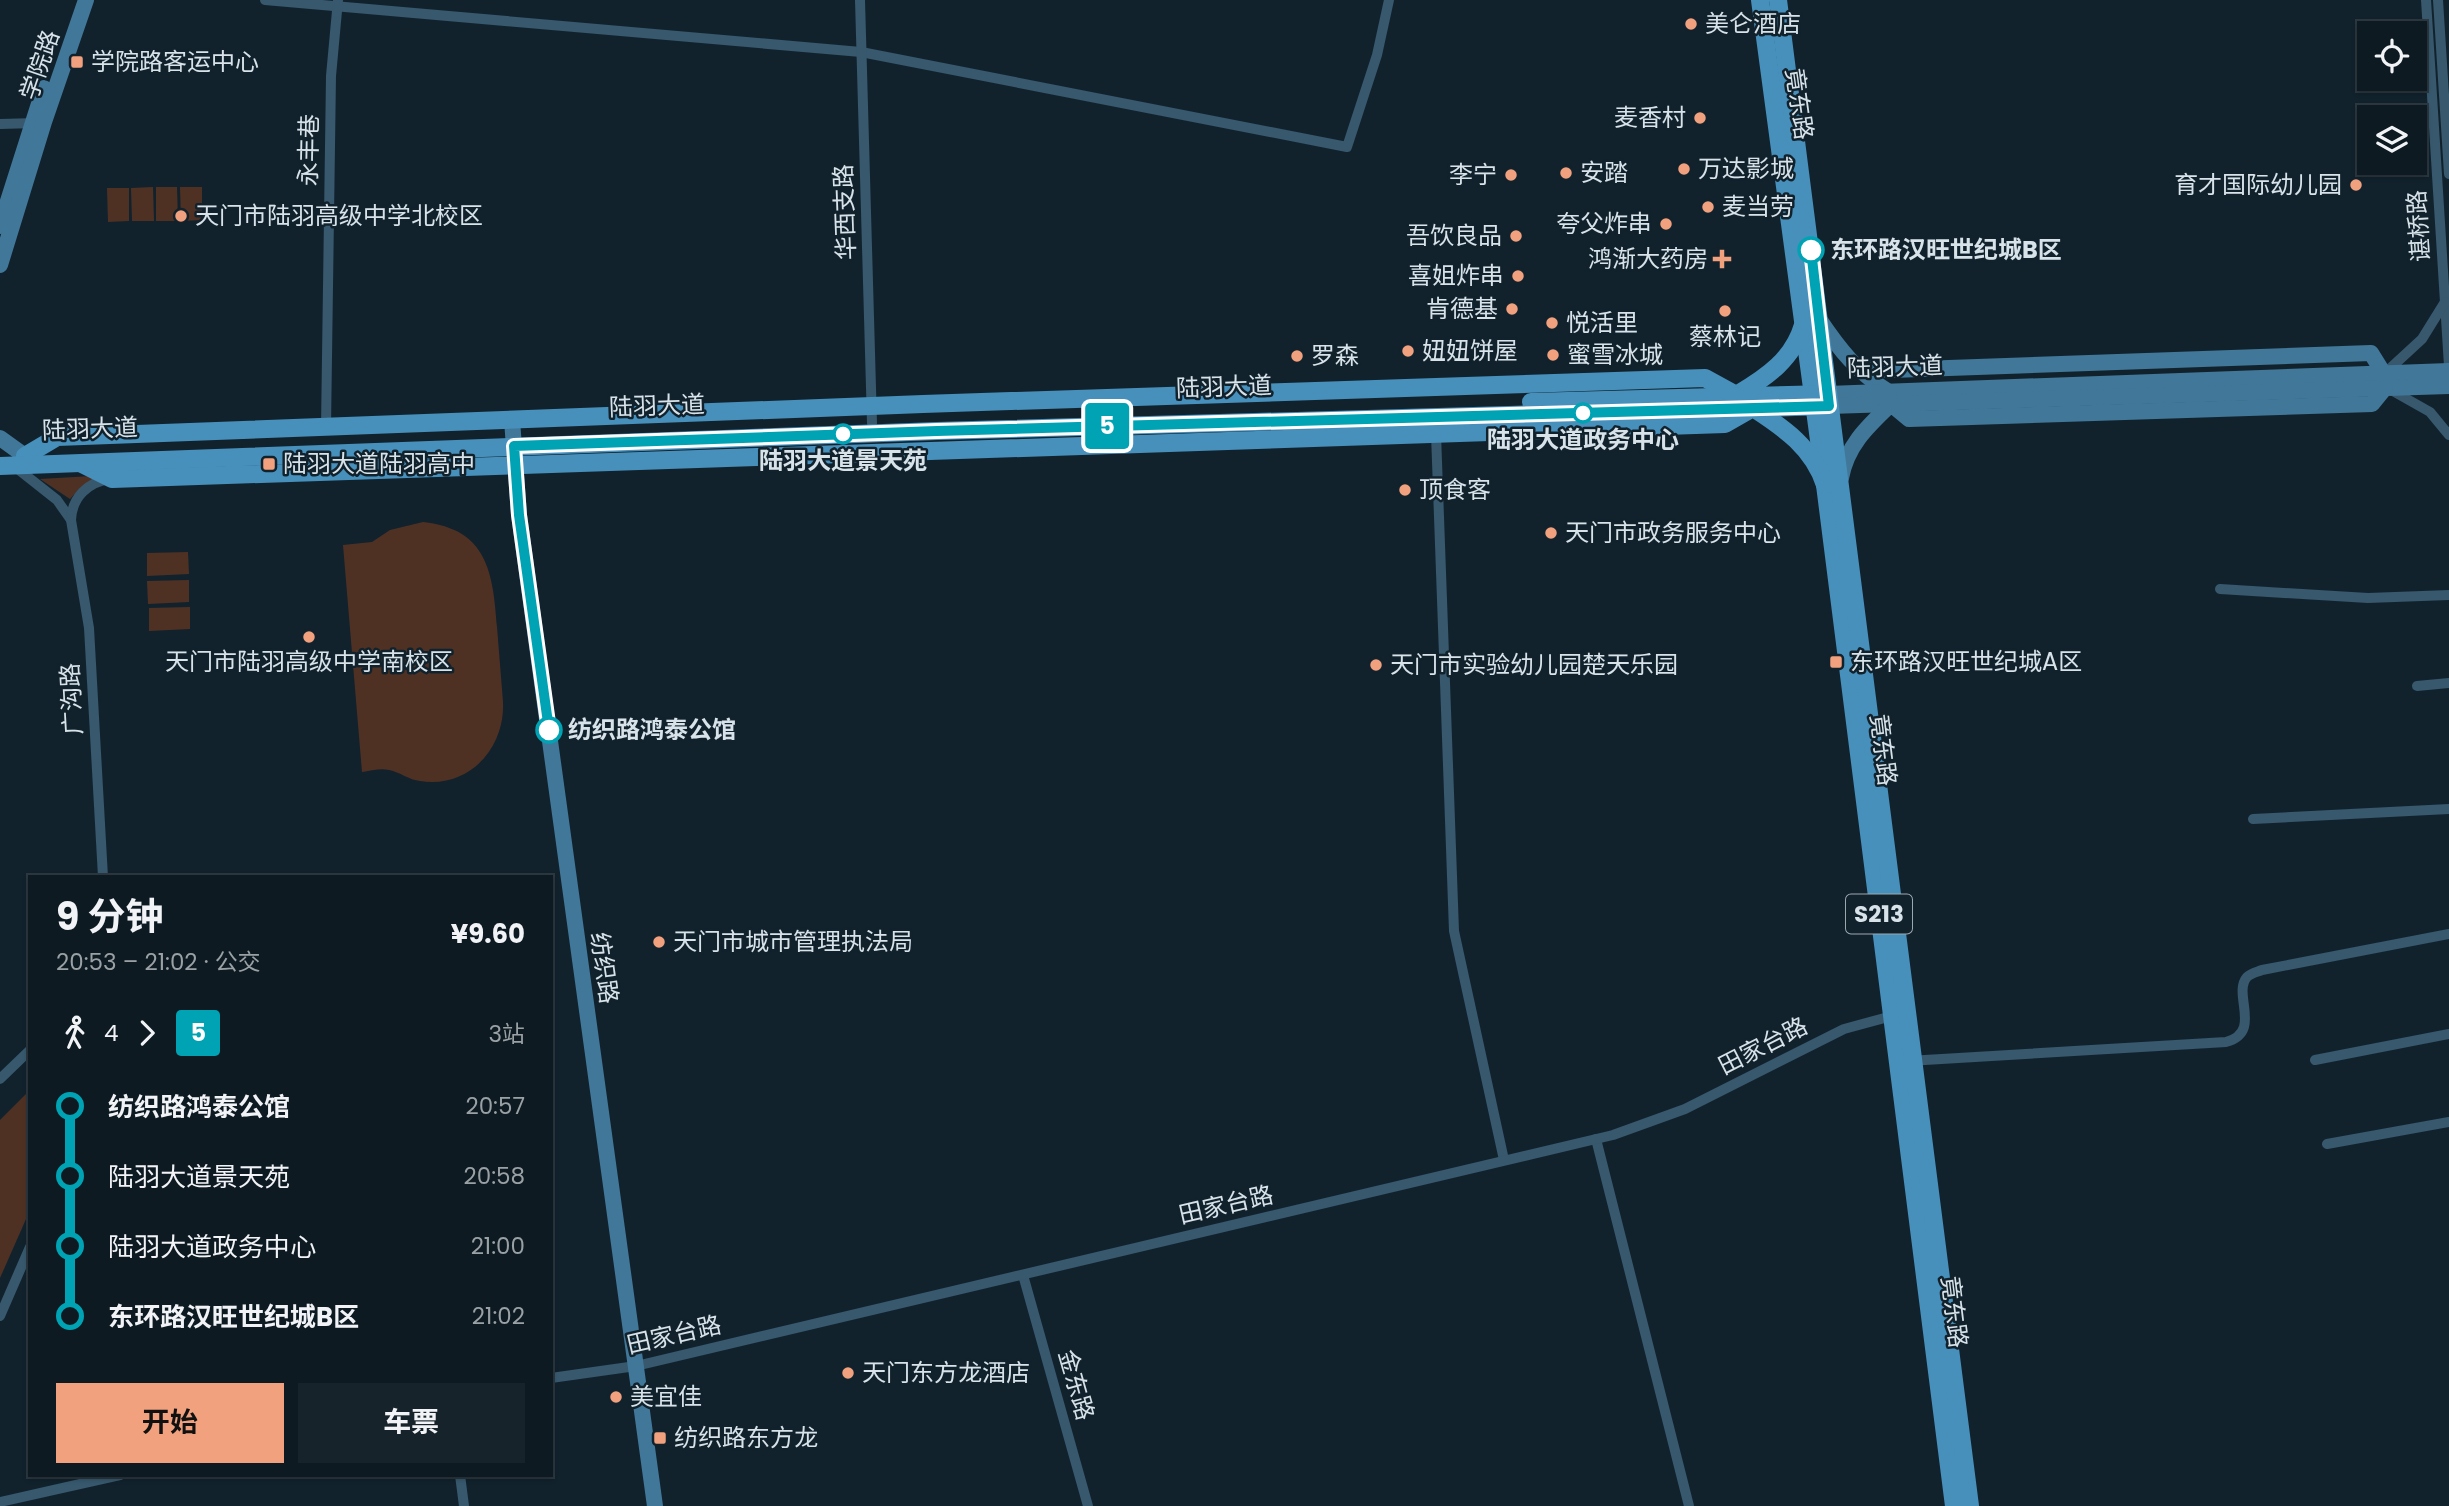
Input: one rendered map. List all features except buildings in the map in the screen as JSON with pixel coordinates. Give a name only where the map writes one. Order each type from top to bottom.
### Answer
[{"type":"main road","name":"学院路","points":[[0,265],[38,123],[75,0]]},
{"type":"main road","name":"学院路","points":[[0,226],[86,0]]},
{"type":"main road","name":"竟东路","points":[[1760,0],[1812,321]]},
{"type":"main road","name":"竟东路","points":[[1778,0],[1821,400],[1906,1061],[1970,1506]]},
{"type":"main road","points":[[0,438],[8,463],[57,437],[326,427],[514,442],[1436,434],[1725,424],[1752,408],[1783,427],[1805,448],[1833,484],[1854,442],[1890,398],[1812,321],[1783,362],[1764,379],[1736,395],[1705,378],[872,414],[514,442],[113,479],[80,463]]},
{"type":"main road","points":[[1856,367],[1892,370],[2371,353],[2385,381]]},
{"type":"main road","name":"陆羽大道","points":[[2385,381],[2449,371]]},
{"type":"main road","name":"陆羽大道","points":[[8,463],[514,442],[1752,408],[1821,400],[2385,381],[2449,386]]},
{"type":"main road","name":"陆羽大道","points":[[1736,395],[1821,400]]},
{"type":"main road","name":"陆羽大道","points":[[8,463],[80,463],[514,442]]},
{"type":"main road","name":"纺织路","points":[[514,442],[519,515],[655,1506]]},
{"type":"main road","name":"竟东路","points":[[1833,484],[1892,1016],[1906,1061],[1954,1506]]},
{"type":"street","points":[[265,0],[337,3],[861,52],[1347,147],[1377,55],[1389,0]]},
{"type":"street","name":"华西支路","points":[[860,0],[872,414]]},
{"type":"street","name":"谌桥路","points":[[2426,0],[2449,366]]},
{"type":"street","name":"谌桥路","points":[[2438,0],[2449,174]]},
{"type":"street","name":"永丰巷","points":[[326,427],[331,88],[337,3]]},
{"type":"street","points":[[0,124],[38,123]]},
{"type":"street","points":[[2445,302],[2422,339],[2385,381],[2430,412],[2449,435]]},
{"type":"street","points":[[1436,434],[1454,931],[1504,1160]]},
{"type":"street","points":[[8,463],[57,500],[71,520]]},
{"type":"street","points":[[71,520],[74,502],[81,493],[97,482],[113,479]]},
{"type":"street","name":"广沟路","points":[[71,520],[89,628],[103,875]]},
{"type":"street","points":[[2220,589],[2368,598],[2449,595]]},
{"type":"street","points":[[2417,686],[2449,683]]},
{"type":"street","points":[[2253,819],[2449,809]]},
{"type":"street","points":[[1906,1061],[2226,1042],[2239,1036],[2245,1023],[2243,984],[2248,975],[2262,970],[2449,934]]},
{"type":"street","name":"田家台路","points":[[553,1378],[636,1366],[1596,1139],[1660,1120],[1844,1029],[1892,1016]]},
{"type":"street","points":[[2315,1060],[2449,1034]]},
{"type":"street","points":[[0,1079],[28,1052]]},
{"type":"street","points":[[2327,1143],[2449,1122]]},
{"type":"street","points":[[1596,1139],[1689,1506]]},
{"type":"street","points":[[0,1316],[28,1252]]},
{"type":"street","name":"金东路","points":[[1023,1275],[1088,1506]]},
{"type":"street","points":[[0,1502],[111,1477]]},
{"type":"street","points":[[460,1477],[464,1506]]},
{"type":"shaded area","points":[[153,187],[154,221],[132,221],[131,188]]},
{"type":"shaded area","points":[[156,187],[177,187],[178,221],[156,221]]},
{"type":"shaded area","points":[[180,187],[202,187],[202,220],[181,221]]},
{"type":"shaded area","points":[[107,188],[129,188],[129,221],[108,222]]},
{"type":"shaded area","points":[[92,476],[93,479],[70,499],[40,479]]},
{"type":"shaded area","points":[[423,522],[445,526],[461,534],[474,544],[483,557],[493,589],[503,702],[498,735],[481,762],[468,772],[438,782],[416,780],[386,769],[362,772],[343,545],[372,542],[390,530]]},
{"type":"shaded area","points":[[188,552],[189,574],[147,576],[147,553]]},
{"type":"shaded area","points":[[189,580],[189,602],[148,604],[147,581]]},
{"type":"shaded area","points":[[190,607],[190,629],[149,631],[149,608]]},
{"type":"shaded area","points":[[28,1092],[28,1215],[0,1278],[0,1120]]},
{"type":"bus line","name":"5","points":[[549,730],[519,515],[514,446],[937,431],[1829,406],[1811,250]]},
{"type":"place","name":"美仑酒店","points":[[1691,24]]},
{"type":"place","name":"学院路客运中心","points":[[77,62]]},
{"type":"place","name":"麦香村","points":[[1700,118]]},
{"type":"place","name":"万达影城","points":[[1684,169]]},
{"type":"place","name":"安踏","points":[[1566,173]]},
{"type":"place","name":"李宁","points":[[1511,175]]},
{"type":"place","name":"育才国际幼儿园","points":[[2356,185]]},
{"type":"place","name":"麦当劳","points":[[1708,207]]},
{"type":"place","name":"天门市陆羽高级中学北校区","points":[[181,216]]},
{"type":"place","name":"夸父炸串","points":[[1666,224]]},
{"type":"place","name":"吾饮良品","points":[[1516,236]]},
{"type":"place","name":"东环路汉旺世纪城B区","points":[[1811,250]]},
{"type":"place","name":"鸿渐大药房","points":[[1722,259]]},
{"type":"place","name":"喜姐炸串","points":[[1518,276]]},
{"type":"place","name":"肯德基","points":[[1512,309]]},
{"type":"place","name":"蔡林记","points":[[1725,311]]},
{"type":"place","name":"悦活里","points":[[1552,323]]},
{"type":"place","name":"妞妞饼屋","points":[[1408,351]]},
{"type":"place","name":"蜜雪冰城","points":[[1553,355]]},
{"type":"place","name":"罗森","points":[[1297,356]]},
{"type":"place","name":"陆羽大道政务中心","points":[[1583,413]]},
{"type":"place","name":"陆羽大道景天苑","points":[[843,434]]},
{"type":"place","name":"陆羽大道陆羽高中","points":[[269,464]]},
{"type":"place","name":"顶食客","points":[[1405,490]]},
{"type":"place","name":"天门市政务服务中心","points":[[1551,533]]},
{"type":"place","name":"天门市陆羽高级中学南校区","points":[[309,637]]},
{"type":"place","name":"东环路汉旺世纪城A区","points":[[1836,662]]},
{"type":"place","name":"天门市实验幼儿园楚天乐园","points":[[1376,665]]},
{"type":"place","name":"纺织路鸿泰公馆","points":[[549,730]]},
{"type":"place","name":"天门市城市管理执法局","points":[[659,942]]},
{"type":"place","name":"天门东方龙酒店","points":[[848,1373]]},
{"type":"place","name":"美宜佳","points":[[616,1397]]},
{"type":"place","name":"纺织路东方龙","points":[[660,1438]]}]
